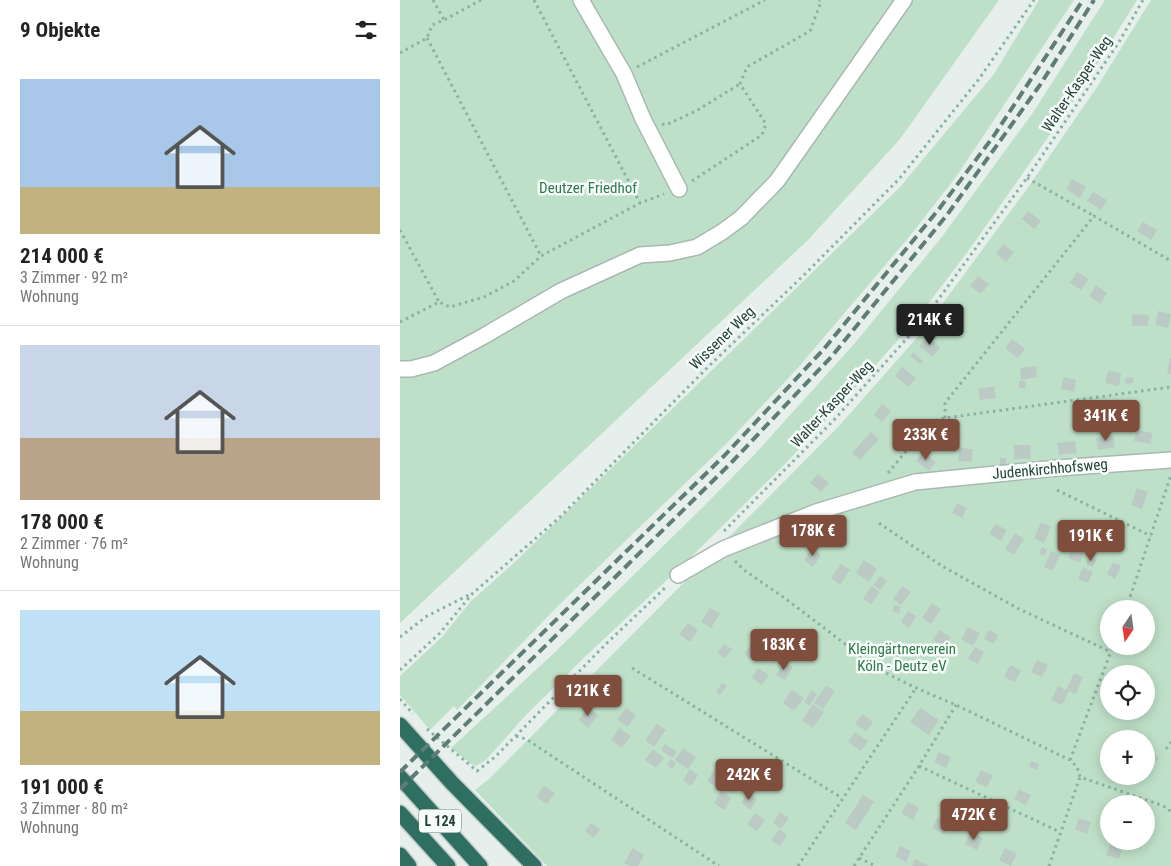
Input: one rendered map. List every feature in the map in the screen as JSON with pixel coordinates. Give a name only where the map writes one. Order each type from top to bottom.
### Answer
[{"type":"highway","points":[[400,725],[452,783],[532,865]]},
{"type":"highway","name":"L 124","points":[[400,776],[480,866]]},
{"type":"highway","name":"L 124","points":[[400,812],[448,866]]},
{"type":"highway","points":[[400,855],[409,866]]},
{"type":"lane","points":[[581,0],[624,74],[643,120],[679,189]]},
{"type":"lane","points":[[400,369],[411,369],[434,362],[484,336],[560,292],[640,255],[670,253],[697,247],[722,232],[741,218],[777,181],[904,0]]},
{"type":"lane","name":"Judenkirchhofsweg","points":[[678,575],[721,543],[915,482],[1057,468],[1171,460]]},
{"type":"path","points":[[433,0],[444,20]]},
{"type":"path","points":[[400,53],[426,38],[432,25],[481,0]]},
{"type":"path","points":[[534,0],[640,203]]},
{"type":"path","points":[[624,74],[765,0]]},
{"type":"path","points":[[643,120],[666,125],[696,112],[740,84],[747,68],[810,31],[821,2],[820,0]]},
{"type":"path","name":"Wissener Weg","points":[[401,669],[440,633],[472,594],[560,517],[706,368],[804,275],[899,179],[979,79],[1034,0]]},
{"type":"path","name":"Walter-Kasper-Weg","points":[[721,543],[752,504],[833,421],[910,335],[935,304],[1028,178],[1119,42],[1143,0]]},
{"type":"path","points":[[426,38],[541,256]]},
{"type":"path","points":[[400,230],[438,302],[450,307],[484,297],[514,281],[541,256],[640,203],[679,189],[762,135],[766,124],[740,84]]},
{"type":"path","points":[[1028,178],[1171,261]]},
{"type":"path","points":[[945,418],[945,403],[1094,216]]},
{"type":"path","points":[[400,322],[438,302]]},
{"type":"path","points":[[883,479],[930,422],[945,418],[1171,387]]},
{"type":"path","points":[[1129,600],[1171,475]]},
{"type":"path","points":[[1057,490],[1151,536]]},
{"type":"path","points":[[879,523],[942,566],[1020,609],[1100,647]]},
{"type":"path","points":[[721,543],[744,570],[786,599],[878,669],[1070,760],[1077,766],[1080,777],[1049,866]]},
{"type":"path","points":[[422,725],[477,771],[495,757],[608,642],[678,575]]},
{"type":"path","points":[[400,637],[426,616],[472,594]]},
{"type":"path","points":[[1070,760],[1110,655]]},
{"type":"path","points":[[632,668],[842,798]]},
{"type":"path","points":[[798,866],[916,688]]},
{"type":"path","points":[[400,699],[417,719]]},
{"type":"path","points":[[854,866],[956,705]]},
{"type":"path","points":[[516,736],[526,739],[719,866]]},
{"type":"path","points":[[1166,749],[1171,742]]},
{"type":"path","points":[[919,766],[1060,832]]},
{"type":"path","points":[[1080,777],[1158,804],[1168,808],[1171,813]]},
{"type":"path","points":[[859,858],[876,866]]},
{"type":"green space","name":"Deutzer Friedhof","points":[[400,0],[999,0],[900,139],[808,240],[400,623]]},
{"type":"green space","points":[[1039,0],[1074,0],[956,177],[909,237],[797,369],[725,445],[563,601],[457,710],[454,706],[430,730],[400,695],[400,676],[442,637],[471,601],[515,562],[900,187],[994,74]]},
{"type":"green space","points":[[1105,0],[1137,0],[1082,89],[969,250],[915,321],[781,468],[526,715],[486,760],[476,766],[451,748],[552,655],[704,506],[756,453],[854,344],[941,238],[1032,114]]},
{"type":"green space","name":"Kleingärtnerverein Köln - Deutz eV","points":[[1151,0],[1171,0],[1171,866],[547,866],[475,790],[490,778],[839,426],[921,333],[1029,186],[1097,87]]},
{"type":"building","points":[[1072,179],[1086,187],[1080,198],[1066,189]]},
{"type":"building","points":[[1093,192],[1107,200],[1101,210],[1087,201]]},
{"type":"building","points":[[1028,211],[1041,221],[1034,229],[1022,219]]},
{"type":"building","points":[[1143,222],[1157,230],[1151,240],[1137,231]]},
{"type":"building","points":[[1003,244],[1014,252],[1006,262],[996,254]]},
{"type":"building","points":[[1077,272],[1089,279],[1081,290],[1070,283]]},
{"type":"building","points":[[978,276],[989,284],[981,294],[970,286]]},
{"type":"building","points":[[1096,285],[1107,293],[1100,304],[1089,296]]},
{"type":"building","points":[[954,307],[965,315],[957,326],[946,317]]},
{"type":"building","points":[[1158,311],[1171,314],[1168,328],[1155,325]]},
{"type":"building","points":[[1132,314],[1149,315],[1148,326],[1132,326]]},
{"type":"building","points":[[927,336],[940,347],[933,357],[919,346]]},
{"type":"building","points":[[1012,339],[1025,349],[1018,358],[1005,348]]},
{"type":"building","points":[[913,352],[923,361],[920,364],[910,356]]},
{"type":"building","points":[[1171,358],[1171,374],[1167,373]]},
{"type":"building","points":[[1036,366],[1037,377],[1021,380],[1020,368]]},
{"type":"building","points":[[902,367],[916,378],[908,387],[895,376]]},
{"type":"building","points":[[1108,371],[1121,373],[1119,386],[1105,383]]},
{"type":"building","points":[[1064,377],[1076,380],[1074,392],[1061,389]]},
{"type":"building","points":[[1133,377],[1134,383],[1126,384],[1125,378]]},
{"type":"building","points":[[1019,381],[1025,381],[1026,388],[1019,388]]},
{"type":"building","points":[[994,386],[996,398],[980,400],[978,389]]},
{"type":"building","points":[[882,404],[891,411],[882,422],[874,415]]},
{"type":"building","points":[[1136,430],[1152,433],[1151,444],[1134,441]]},
{"type":"building","points":[[871,432],[879,439],[860,460],[852,453]]},
{"type":"building","points":[[1113,435],[1115,447],[1098,450],[1096,438]]},
{"type":"building","points":[[1075,441],[1077,453],[1059,455],[1057,443]]},
{"type":"building","points":[[1014,445],[1030,445],[1031,459],[1014,459]]},
{"type":"building","points":[[959,448],[973,449],[972,462],[958,461]]},
{"type":"building","points":[[923,452],[936,462],[929,471],[916,461]]},
{"type":"building","points":[[1000,458],[1006,458],[1006,466],[1000,466]]},
{"type":"building","points":[[818,474],[829,483],[821,492],[810,483]]},
{"type":"building","points":[[1137,488],[1148,492],[1142,509],[1131,505]]},
{"type":"building","points":[[957,503],[967,508],[962,518],[952,513]]},
{"type":"building","points":[[1041,522],[1051,527],[1044,543],[1034,538]]},
{"type":"building","points":[[995,524],[1007,530],[1001,541],[989,534]]},
{"type":"building","points":[[1015,533],[1024,539],[1014,555],[1005,549]]},
{"type":"building","points":[[1073,545],[1085,551],[1080,563],[1068,558]]},
{"type":"building","points":[[1042,547],[1047,550],[1044,556],[1039,553]]},
{"type":"building","points":[[812,548],[821,555],[813,567],[804,560]]},
{"type":"building","points":[[1051,551],[1060,555],[1053,571],[1044,567]]},
{"type":"building","points":[[1089,557],[1096,560],[1093,567],[1086,564]]},
{"type":"building","points":[[864,560],[877,569],[869,582],[856,573]]},
{"type":"building","points":[[1113,562],[1121,566],[1115,579],[1107,574]]},
{"type":"building","points":[[841,564],[850,570],[840,585],[831,578]]},
{"type":"building","points":[[1083,567],[1093,572],[1088,583],[1078,579]]},
{"type":"building","points":[[880,576],[887,581],[880,590],[873,585]]},
{"type":"building","points":[[871,586],[880,592],[871,604],[863,599]]},
{"type":"building","points":[[902,586],[911,592],[901,605],[893,599]]},
{"type":"building","points":[[932,603],[941,609],[931,624],[922,618]]},
{"type":"building","points":[[894,605],[900,606],[900,613],[893,612]]},
{"type":"building","points":[[710,608],[720,614],[711,628],[701,622]]},
{"type":"building","points":[[908,611],[916,616],[909,628],[901,622]]},
{"type":"building","points":[[688,623],[698,630],[690,642],[679,634]]},
{"type":"building","points":[[968,627],[980,633],[973,646],[961,639]]},
{"type":"building","points":[[939,630],[951,637],[945,647],[933,640]]},
{"type":"building","points":[[989,630],[998,635],[994,644],[984,639]]},
{"type":"building","points":[[753,642],[763,649],[754,661],[744,654]]},
{"type":"building","points":[[724,644],[732,649],[725,658],[717,653]]},
{"type":"building","points":[[975,647],[984,652],[978,664],[968,659]]},
{"type":"building","points":[[1037,660],[1048,665],[1042,677],[1031,672]]},
{"type":"building","points":[[784,662],[793,667],[785,680],[776,675]]},
{"type":"building","points":[[1010,665],[1021,670],[1015,682],[1004,677]]},
{"type":"building","points":[[758,668],[769,675],[762,685],[752,678]]},
{"type":"building","points":[[1074,673],[1083,677],[1076,694],[1069,691],[1062,705],[1051,700],[1058,686],[1066,690]]},
{"type":"building","points":[[722,683],[727,686],[720,695],[716,692]]},
{"type":"building","points":[[590,685],[600,691],[591,702],[582,696]]},
{"type":"building","points":[[826,686],[835,691],[823,709],[814,703]]},
{"type":"building","points":[[792,690],[804,698],[794,711],[783,703]]},
{"type":"building","points":[[812,690],[817,694],[809,706],[804,702]]},
{"type":"building","points":[[813,704],[824,712],[813,728],[802,720]]},
{"type":"building","points":[[588,707],[598,715],[588,728],[579,720]]},
{"type":"building","points":[[626,708],[636,715],[627,727],[617,719]]},
{"type":"building","points":[[920,708],[939,720],[929,735],[910,722]]},
{"type":"building","points":[[862,714],[873,722],[866,731],[855,724]]},
{"type":"building","points":[[657,724],[666,730],[654,747],[645,740]]},
{"type":"building","points":[[619,728],[631,736],[622,748],[611,740]]},
{"type":"building","points":[[855,732],[868,741],[861,751],[848,742]]},
{"type":"building","points":[[665,744],[677,752],[672,758],[661,750]]},
{"type":"building","points":[[683,748],[696,757],[688,769],[675,760]]},
{"type":"building","points":[[653,749],[664,758],[656,768],[645,760]]},
{"type":"building","points":[[939,752],[951,757],[946,768],[934,762]]},
{"type":"building","points":[[671,759],[676,763],[672,769],[667,765]]},
{"type":"building","points":[[1031,761],[1039,764],[1037,770],[1029,767]]},
{"type":"building","points":[[690,769],[698,775],[691,786],[683,780]]},
{"type":"building","points":[[715,769],[724,775],[716,787],[707,781]]},
{"type":"building","points":[[981,770],[993,775],[987,787],[975,782]]},
{"type":"building","points":[[725,779],[730,783],[726,789],[720,785]]},
{"type":"building","points":[[544,786],[555,793],[547,804],[536,797]]},
{"type":"building","points":[[1019,789],[1031,795],[1026,805],[1014,799]]},
{"type":"building","points":[[721,791],[731,798],[724,810],[714,803]]},
{"type":"building","points":[[748,793],[757,799],[750,810],[741,803]]},
{"type":"building","points":[[863,795],[874,802],[856,830],[845,823]]},
{"type":"building","points":[[908,802],[919,808],[913,820],[901,813]]},
{"type":"building","points":[[780,812],[789,818],[781,829],[773,823]]},
{"type":"building","points":[[755,813],[765,820],[757,831],[747,824]]},
{"type":"building","points":[[938,817],[949,822],[944,834],[932,828]]},
{"type":"building","points":[[1079,818],[1091,822],[1087,834],[1075,829]]},
{"type":"building","points":[[591,823],[600,829],[594,838],[585,831]]},
{"type":"building","points":[[779,829],[787,835],[780,846],[771,840]]},
{"type":"building","points":[[971,832],[983,838],[977,850],[965,844]]},
{"type":"building","points":[[900,846],[911,851],[906,862],[895,857]]},
{"type":"building","points":[[633,848],[644,855],[638,866],[629,866],[624,863]]},
{"type":"building","points":[[1005,848],[1017,854],[1011,866],[999,860]]},
{"type":"building","points":[[1108,850],[1122,850],[1119,859],[1106,855]]},
{"type":"building","points":[[915,859],[929,866],[912,866]]},
{"type":"railway","points":[[400,772],[725,455],[823,350],[939,209],[993,137],[1083,0]]},
{"type":"railway","points":[[400,789],[731,463],[832,356],[947,215],[1040,85],[1094,0]]}]
